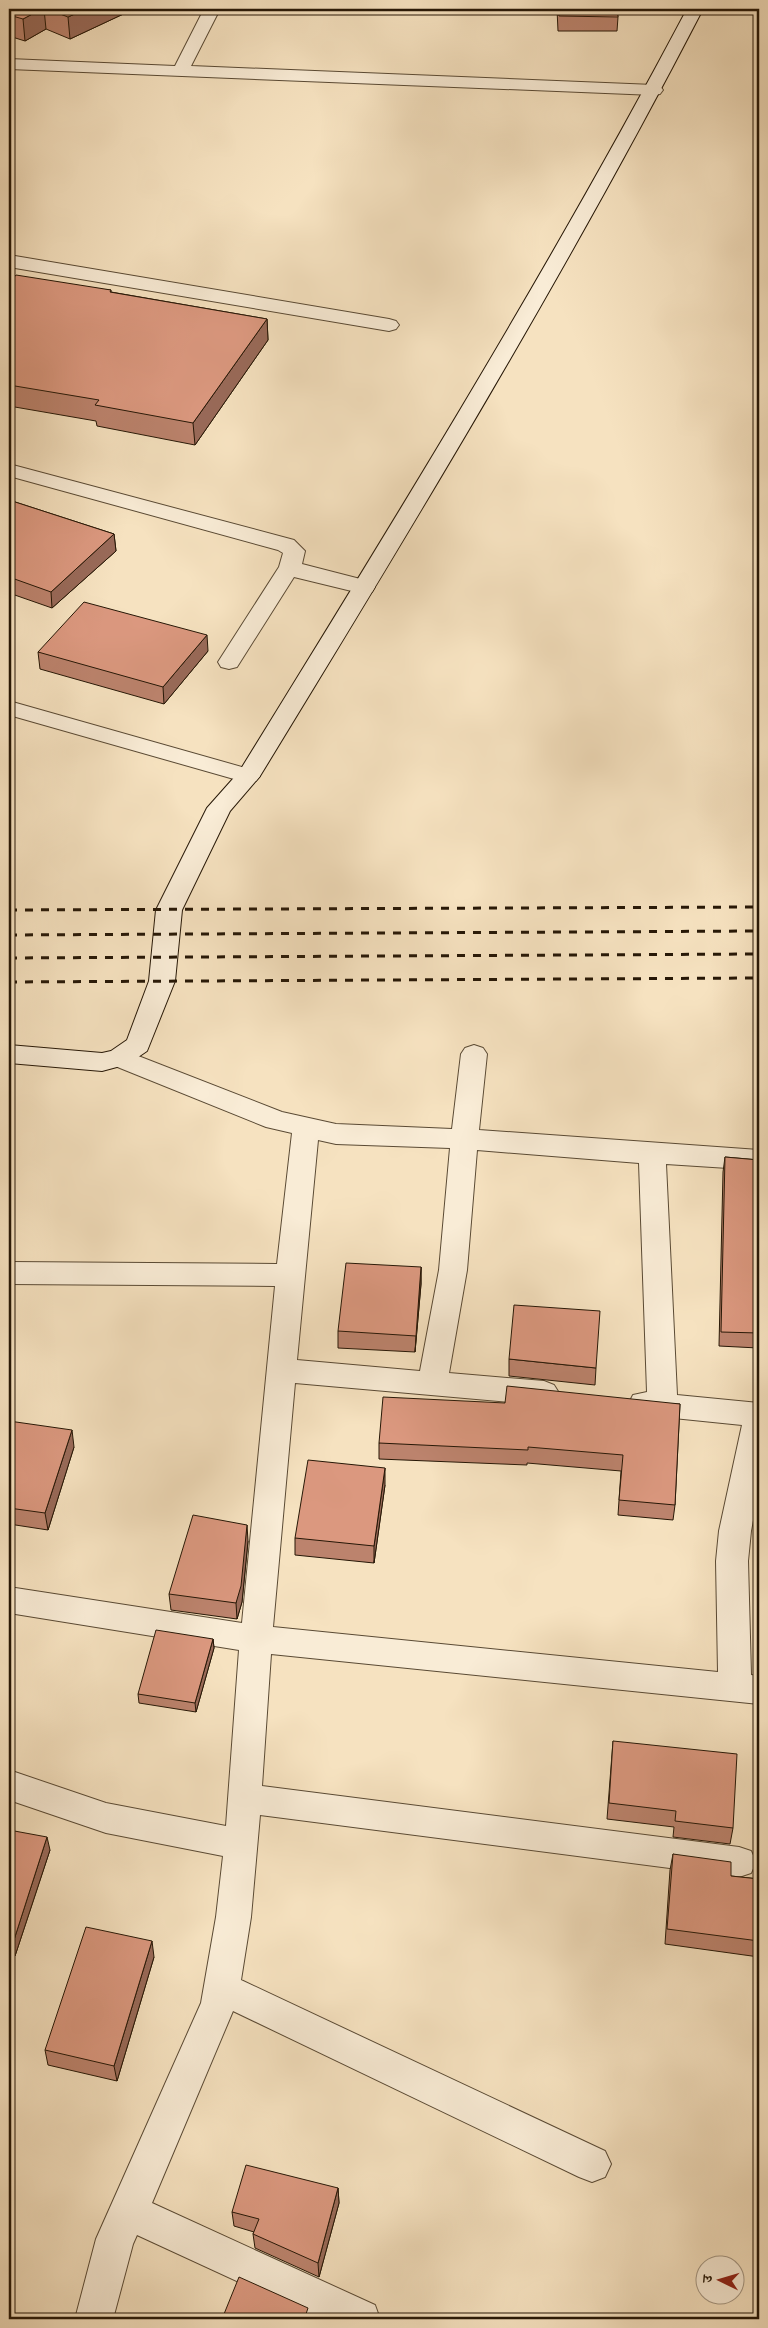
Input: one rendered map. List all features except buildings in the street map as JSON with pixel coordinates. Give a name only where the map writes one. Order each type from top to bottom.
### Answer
[{"type":"street","points":[[181,70],[212,9]]},
{"type":"street","points":[[9,1054],[102,1062],[119,1058],[138,1044],[162,981],[169,910],[219,808],[248,776],[504,358],[654,90],[695,9]]},
{"type":"street","points":[[9,64],[654,90]]},
{"type":"street","points":[[9,261],[389,324]]},
{"type":"street","points":[[9,470],[286,545],[294,551],[290,567],[229,662]]},
{"type":"street","points":[[290,567],[303,573],[364,587]]},
{"type":"street","points":[[9,708],[248,776]]},
{"type":"street","points":[[433,1382],[453,1270],[464,1139],[474,1054]]},
{"type":"street","points":[[119,1058],[276,1120],[336,1134],[464,1139],[652,1154],[759,1160]]},
{"type":"street","points":[[94,2319],[115,2239],[129,2212],[219,2003],[222,1988],[241,1844],[256,1639],[290,1275],[306,1128]]},
{"type":"street","points":[[652,1154],[658,1329],[663,1405]]},
{"type":"street","points":[[9,1273],[290,1275]]},
{"type":"street","points":[[281,1370],[566,1395]]},
{"type":"street","points":[[9,1600],[256,1639],[747,1689],[732,1561],[735,1531],[759,1415],[614,1400]]},
{"type":"street","points":[[9,1785],[34,1791],[105,1817],[166,1832],[241,1844]]},
{"type":"street","points":[[244,1798],[739,1862]]},
{"type":"street","points":[[222,1988],[592,2164]]},
{"type":"street","points":[[129,2212],[361,2319]]},
{"type":"railway","points":[[9,910],[759,907]]},
{"type":"railway","points":[[9,935],[759,931]]},
{"type":"railway","points":[[9,958],[759,954]]},
{"type":"railway","points":[[9,982],[759,978]]}]
